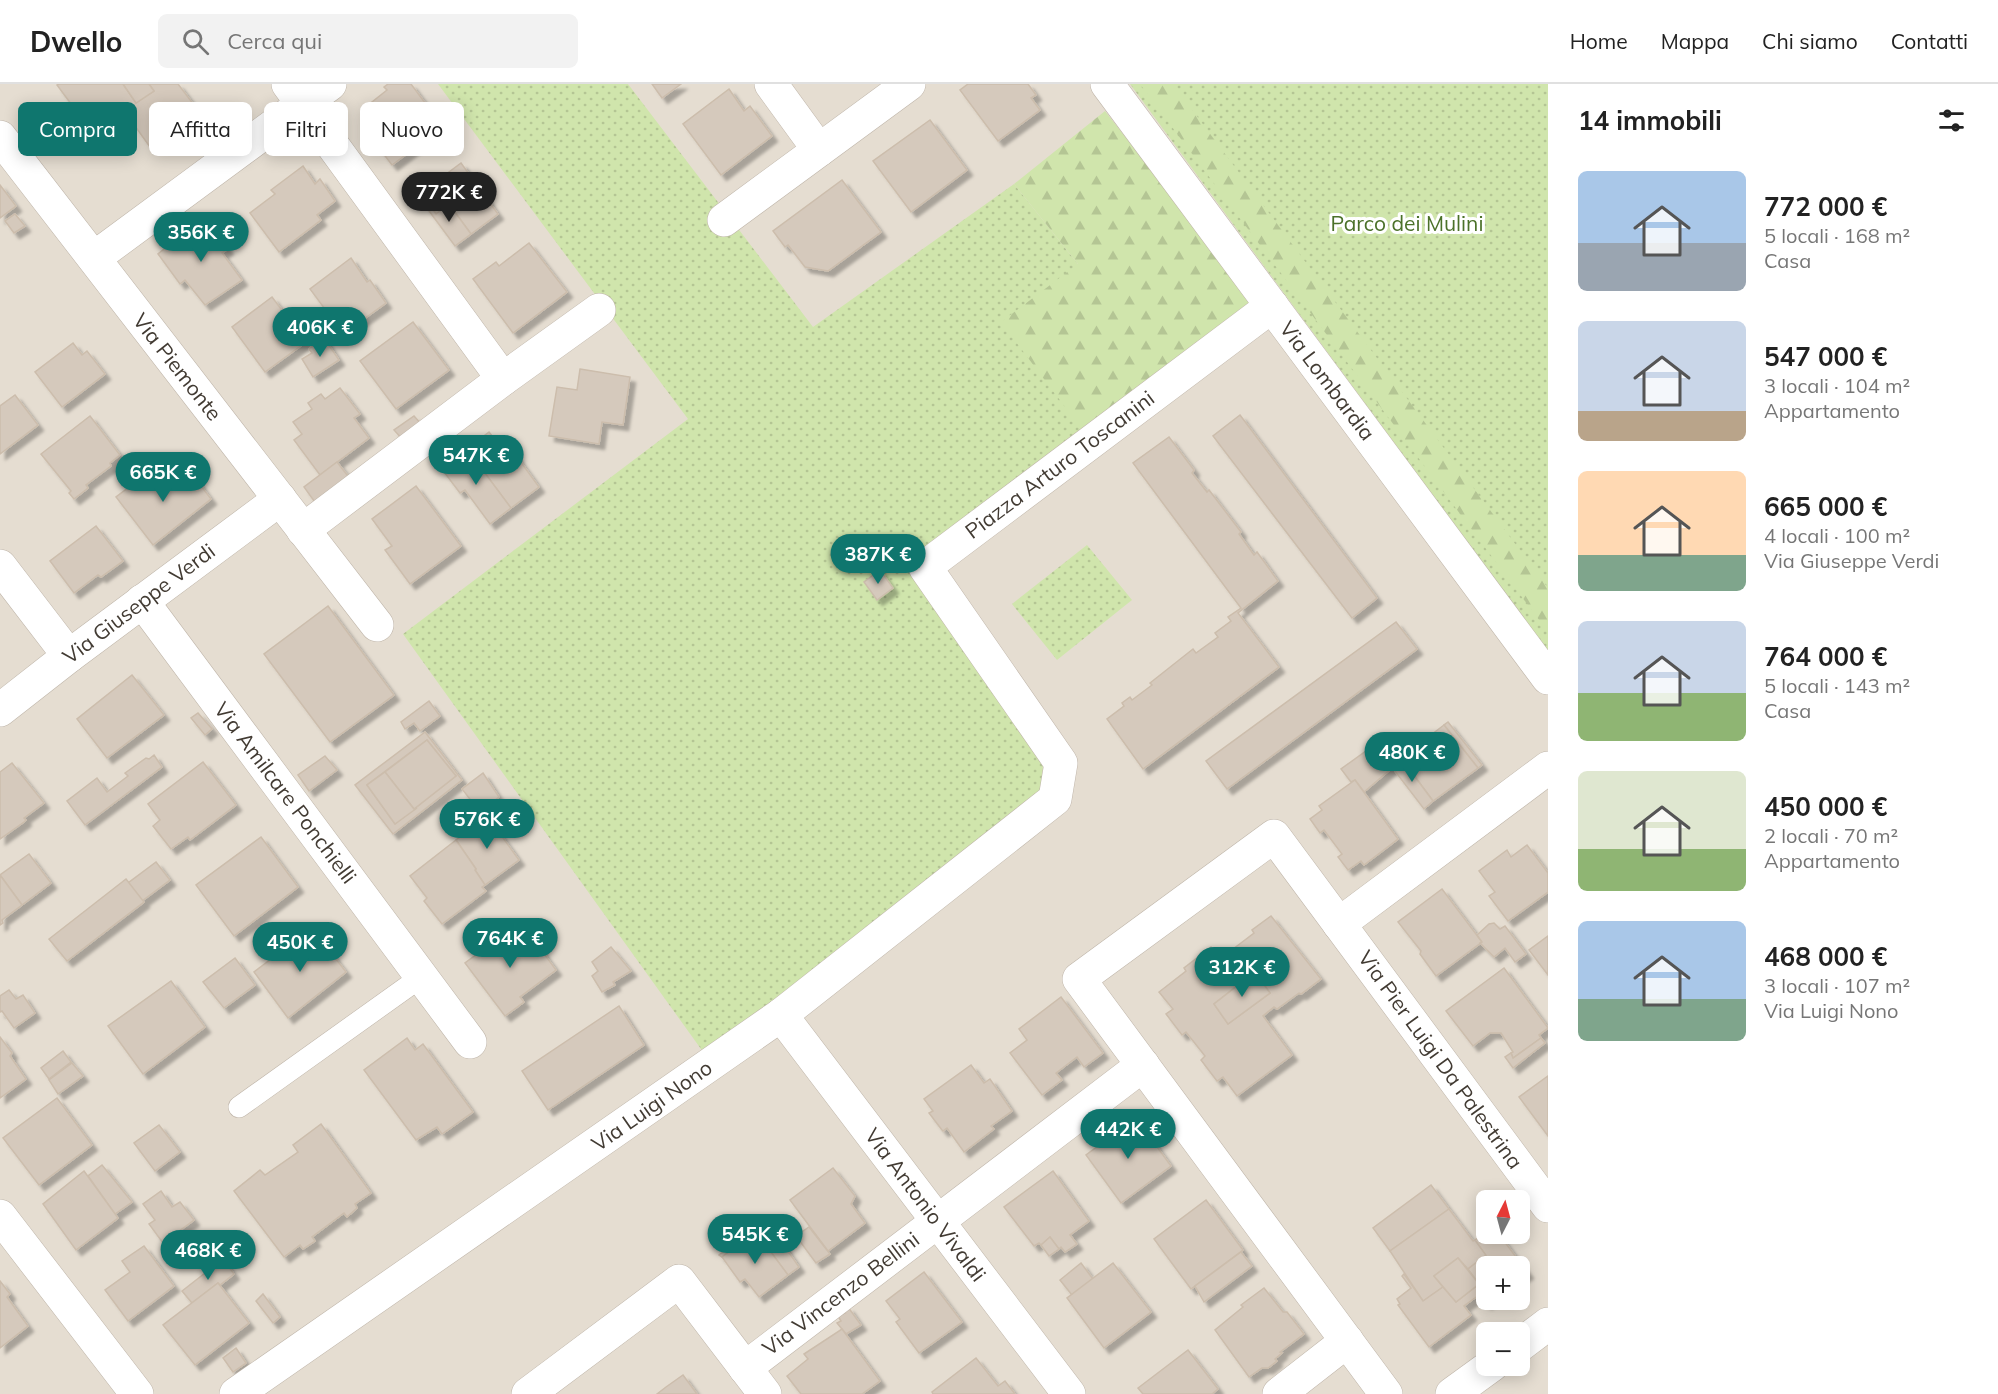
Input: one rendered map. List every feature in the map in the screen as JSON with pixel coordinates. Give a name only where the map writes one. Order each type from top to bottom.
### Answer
[{"type":"street","points":[[94,258],[295,94],[330,84]]},
{"type":"street","points":[[771,84],[819,150]]},
{"type":"street","points":[[724,220],[909,84]]},
{"type":"street","name":"Via Lombardia","points":[[1107,84],[1548,678]]},
{"type":"street","points":[[295,94],[503,379]]},
{"type":"street","name":"Via Piemonte","points":[[0,137],[377,625]]},
{"type":"street","name":"Piazza Arturo Toscanini","points":[[1055,799],[1061,763],[925,567],[1272,306]]},
{"type":"street","points":[[303,530],[503,379],[599,310]]},
{"type":"street","name":"Via Giuseppe Verdi","points":[[0,710],[280,499]]},
{"type":"street","points":[[0,566],[69,656]]},
{"type":"street","name":"Via Amilcare Ponchielli","points":[[142,601],[470,1042]]},
{"type":"street","points":[[1339,924],[1548,768]]},
{"type":"street","name":"Via Luigi Nono","points":[[236,1394],[781,1015],[1055,799]]},
{"type":"street","name":"Via Pier Luigi Da Palestrina","points":[[1386,1394],[1079,979],[1274,836],[1546,1198]]},
{"type":"street","name":"Via Antonio Vivaldi","points":[[781,1015],[1069,1394]]},
{"type":"street","points":[[938,1221],[1143,1065]]},
{"type":"street","points":[[0,1216],[137,1394]]},
{"type":"street","name":"Via Vincenzo Bellini","points":[[745,1368],[938,1221]]},
{"type":"street","name":"Via Vincenzo Bellini","points":[[528,1394],[679,1281],[765,1394]]},
{"type":"street","points":[[1530,1338],[1548,1324]]},
{"type":"street","points":[[1280,1394],[1347,1341]]},
{"type":"street","points":[[1452,1394],[1477,1376]]},
{"type":"lane","points":[[238,1107],[421,977]]},
{"type":"shaded area","points":[[0,84],[1140,84],[1548,632],[1548,1394],[0,1394]]},
{"type":"green space","points":[[438,84],[628,84],[813,327],[1014,184],[1078,264],[1087,436],[909,570],[1043,763],[1042,791],[706,1056],[403,634],[688,419],[464,119],[464,102],[451,102]]},
{"type":"green space","name":"Parco dei Mulini","points":[[1130,84],[1548,84],[1548,652]]},
{"type":"green space","points":[[1140,84],[1173,84],[1548,588],[1548,632]]},
{"type":"green space","points":[[1105,111],[1259,307],[1087,436],[1001,322],[1078,264],[1014,184]]},
{"type":"green space","points":[[1087,545],[1132,600],[1057,660],[1012,604]]},
{"type":"building","points":[[123,84],[135,102],[70,102],[57,85]]},
{"type":"building","points":[[123,84],[149,84],[154,91],[135,102]]},
{"type":"building","points":[[149,84],[178,84],[192,102],[149,102],[149,146],[137,129],[137,102],[154,91]]},
{"type":"building","points":[[388,84],[411,84],[424,102],[372,102],[387,90],[384,87]]},
{"type":"building","points":[[652,84],[681,84],[662,98]]},
{"type":"building","points":[[968,84],[1028,84],[1036,95],[1031,98],[1040,110],[998,141],[960,90]]},
{"type":"building","points":[[729,89],[744,111],[750,106],[772,136],[721,175],[683,124]]},
{"type":"building","points":[[930,120],[967,170],[911,212],[873,161]]},
{"type":"building","points":[[385,156],[404,156],[392,165]]},
{"type":"building","points":[[461,163],[498,214],[471,234],[449,204],[436,214],[421,193]]},
{"type":"building","points":[[303,166],[315,184],[320,179],[335,201],[317,215],[321,220],[279,252],[250,213],[275,194],[271,190]]},
{"type":"building","points":[[842,180],[881,232],[828,271],[805,267],[788,245],[785,247],[773,231]]},
{"type":"building","points":[[0,185],[16,206],[0,218]]},
{"type":"building","points":[[421,193],[436,214],[449,204],[471,234],[455,246],[418,196]]},
{"type":"building","points":[[15,214],[25,226],[14,233],[5,221]]},
{"type":"building","points":[[206,220],[228,249],[222,253],[242,280],[205,305],[185,280],[180,284],[158,254],[174,241],[177,243]]},
{"type":"building","points":[[529,243],[567,292],[513,333],[473,279],[496,262],[499,266]]},
{"type":"building","points":[[351,258],[367,282],[370,280],[386,303],[342,332],[310,289]]},
{"type":"building","points":[[272,297],[306,342],[265,372],[232,327]]},
{"type":"building","points":[[413,322],[449,370],[396,409],[360,361]]},
{"type":"building","points":[[324,338],[339,360],[313,377],[302,359],[312,353],[309,349]]},
{"type":"building","points":[[73,343],[82,355],[87,351],[105,374],[62,407],[35,372]]},
{"type":"building","points":[[580,369],[630,377],[623,425],[602,422],[599,444],[549,436],[557,387],[577,390]]},
{"type":"building","points":[[340,388],[360,414],[354,418],[369,438],[320,475],[294,440],[302,434],[293,422],[312,409],[308,403],[321,394],[325,399]]},
{"type":"building","points":[[15,395],[38,425],[0,454],[0,406]]},
{"type":"building","points":[[1240,415],[1377,598],[1352,618],[1213,436]]},
{"type":"building","points":[[90,416],[120,455],[110,463],[111,466],[86,485],[88,488],[74,499],[69,493],[71,491],[41,454]]},
{"type":"building","points":[[414,416],[422,425],[403,440],[394,430]]},
{"type":"building","points":[[489,432],[507,455],[512,450],[539,487],[511,508],[467,449]]},
{"type":"building","points":[[1169,437],[1194,470],[1192,473],[1207,492],[1209,490],[1241,532],[1239,534],[1254,555],[1257,552],[1278,581],[1238,613],[1279,667],[1143,769],[1107,719],[1124,706],[1122,703],[1130,697],[1132,700],[1152,685],[1150,683],[1193,649],[1196,653],[1218,637],[1215,633],[1231,621],[1228,617],[1241,608],[1133,463]]},
{"type":"building","points":[[467,449],[511,508],[490,524],[465,490],[460,493],[441,468]]},
{"type":"building","points":[[337,462],[351,480],[317,505],[304,487]]},
{"type":"building","points":[[168,465],[181,482],[192,474],[211,499],[153,545],[116,497],[137,481],[140,485]]},
{"type":"building","points":[[416,486],[461,546],[410,584],[385,550],[392,546],[372,519]]},
{"type":"building","points":[[96,526],[123,561],[101,577],[98,575],[74,593],[50,561]]},
{"type":"building","points":[[880,570],[893,588],[877,600],[864,582]]},
{"type":"building","points":[[328,606],[394,695],[330,742],[264,654]]},
{"type":"building","points":[[1396,622],[1417,649],[1227,789],[1206,761]]},
{"type":"building","points":[[132,675],[164,715],[107,758],[77,719]]},
{"type":"building","points":[[429,701],[440,716],[420,731],[414,723],[405,729],[401,722]]},
{"type":"building","points":[[198,713],[212,729],[205,735],[191,718]]},
{"type":"building","points":[[1448,722],[1482,765],[1478,768],[1444,725]]},
{"type":"building","points":[[1444,725],[1478,768],[1433,801],[1401,758]]},
{"type":"building","points":[[425,732],[462,780],[393,834],[355,785]],"holes":[[[427,740],[456,776],[395,824],[367,785]]]},
{"type":"building","points":[[427,740],[456,776],[414,809],[385,772]]},
{"type":"building","points":[[1377,743],[1393,765],[1364,792],[1355,780],[1351,782],[1341,769]]},
{"type":"building","points":[[154,755],[162,767],[85,825],[67,801],[97,778],[107,792],[128,776],[125,773]]},
{"type":"building","points":[[325,756],[337,770],[309,791],[298,775]]},
{"type":"building","points":[[1401,758],[1433,801],[1424,809],[1391,766]]},
{"type":"building","points":[[203,762],[236,805],[190,840],[188,837],[171,849],[153,826],[160,820],[148,804]]},
{"type":"building","points":[[12,763],[44,803],[24,818],[26,820],[24,822],[0,839],[0,772]]},
{"type":"building","points":[[385,772],[414,809],[417,808],[395,824],[367,785]]},
{"type":"building","points":[[483,773],[499,797],[480,812],[462,789]]},
{"type":"building","points":[[1355,780],[1398,839],[1364,865],[1361,861],[1348,870],[1338,857],[1342,854],[1324,830],[1320,833],[1310,819],[1322,810],[1319,806]]},
{"type":"building","points":[[487,816],[519,860],[485,885],[456,840]]},
{"type":"building","points":[[261,837],[298,887],[234,936],[196,885]]},
{"type":"building","points":[[456,840],[476,869],[485,885],[482,887],[486,891],[442,924],[424,901],[427,898],[410,876]]},
{"type":"building","points":[[1527,845],[1548,873],[1548,892],[1508,921],[1489,896],[1495,892],[1479,871],[1507,850],[1511,857]]},
{"type":"building","points":[[29,854],[51,883],[22,905],[0,875]]},
{"type":"building","points":[[156,862],[170,880],[142,901],[128,883]]},
{"type":"building","points":[[0,875],[22,905],[2,920],[3,923],[0,925]]},
{"type":"building","points":[[126,879],[144,902],[67,961],[49,939]]},
{"type":"building","points":[[1442,889],[1482,942],[1436,976],[1420,954],[1421,951],[1398,922]]},
{"type":"building","points":[[1271,916],[1321,979],[1301,994],[1299,993],[1277,1009],[1274,1007],[1263,1016],[1292,1055],[1237,1096],[1223,1077],[1217,1081],[1201,1060],[1205,1056],[1186,1032],[1182,1035],[1166,1014],[1173,1009],[1159,992],[1211,947],[1231,973],[1244,962],[1233,949],[1254,933],[1252,930]],"holes":[[[1255,972],[1270,993],[1228,1024],[1214,1004]]]},
{"type":"building","points":[[1494,923],[1500,929],[1505,926],[1526,954],[1515,962],[1505,948],[1494,957],[1480,943],[1482,942],[1477,935],[1489,924]]},
{"type":"building","points":[[515,926],[529,944],[534,940],[556,970],[520,997],[524,1002],[505,1016],[465,963]]},
{"type":"building","points":[[312,928],[346,972],[288,1018],[254,972]]},
{"type":"building","points":[[1548,936],[1548,975],[1529,950]]},
{"type":"building","points":[[611,947],[631,971],[613,982],[615,985],[602,992],[592,976],[598,971],[592,962]]},
{"type":"building","points":[[235,958],[255,985],[224,1008],[203,982]]},
{"type":"building","points":[[1504,968],[1548,1028],[1539,1035],[1541,1038],[1513,1058],[1511,1053],[1513,1052],[1501,1033],[1490,1033],[1473,1046],[1446,1011]]},
{"type":"building","points":[[1255,972],[1270,993],[1228,1024],[1214,1004]]},
{"type":"building","points":[[171,981],[205,1027],[143,1074],[108,1026]]},
{"type":"building","points":[[9,990],[16,999],[23,995],[35,1013],[14,1028],[2,1011],[0,1012],[0,996]]},
{"type":"building","points":[[1061,997],[1103,1053],[1084,1067],[1077,1057],[1056,1073],[1062,1080],[1042,1095],[1010,1053],[1027,1040],[1019,1029]]},
{"type":"building","points":[[619,1006],[644,1045],[548,1110],[522,1071]]},
{"type":"building","points":[[0,1037],[26,1079],[0,1098]]},
{"type":"building","points":[[407,1038],[415,1050],[423,1044],[473,1112],[442,1134],[437,1127],[416,1140],[364,1070]]},
{"type":"building","points":[[1541,1038],[1545,1043],[1513,1068],[1505,1057],[1511,1053],[1513,1058]]},
{"type":"building","points":[[63,1051],[71,1062],[49,1079],[41,1068]]},
{"type":"building","points":[[72,1063],[83,1076],[58,1094],[49,1080]]},
{"type":"building","points":[[971,1065],[984,1083],[990,1079],[1012,1111],[991,1126],[994,1129],[964,1152],[947,1128],[943,1131],[929,1113],[933,1111],[924,1099]]},
{"type":"building","points":[[1548,1076],[1548,1136],[1519,1097]]},
{"type":"building","points":[[57,1098],[92,1145],[39,1185],[3,1138]]},
{"type":"building","points":[[1136,1118],[1171,1166],[1121,1203],[1086,1155]]},
{"type":"building","points":[[321,1124],[371,1193],[355,1204],[357,1208],[347,1217],[344,1213],[312,1237],[315,1241],[303,1249],[300,1245],[284,1257],[234,1191],[260,1170],[265,1175],[298,1152],[293,1145]]},
{"type":"building","points":[[159,1125],[180,1152],[155,1171],[134,1143]]},
{"type":"building","points":[[102,1165],[132,1202],[115,1214],[88,1176]]},
{"type":"building","points":[[833,1168],[855,1196],[851,1204],[865,1223],[828,1251],[790,1200]]},
{"type":"building","points":[[84,1171],[118,1218],[76,1250],[43,1204]]},
{"type":"building","points":[[1053,1171],[1089,1221],[1070,1235],[1077,1244],[1065,1252],[1061,1247],[1059,1249],[1050,1237],[1041,1245],[1039,1243],[1034,1246],[1004,1207]]},
{"type":"building","points":[[1431,1185],[1449,1209],[1390,1251],[1373,1228]]},
{"type":"building","points":[[161,1191],[172,1207],[180,1202],[194,1220],[163,1243],[149,1224],[155,1220],[143,1204]]},
{"type":"building","points":[[1206,1200],[1243,1250],[1191,1289],[1154,1239]]},
{"type":"building","points":[[1449,1209],[1486,1255],[1476,1256],[1476,1263],[1468,1269],[1458,1258],[1434,1276],[1443,1287],[1423,1301],[1390,1251]]},
{"type":"building","points":[[766,1220],[799,1267],[788,1275],[756,1232],[722,1257],[719,1255]]},
{"type":"building","points":[[809,1227],[830,1254],[816,1263],[796,1236]]},
{"type":"building","points":[[756,1232],[788,1275],[759,1297],[745,1279],[740,1282],[722,1257]]},
{"type":"building","points":[[1050,1237],[1059,1249],[1049,1256],[1041,1245]]},
{"type":"building","points":[[1478,1244],[1506,1244],[1515,1256],[1485,1256]]},
{"type":"building","points":[[144,1246],[174,1286],[128,1321],[105,1290],[130,1272],[122,1261]]},
{"type":"building","points":[[1241,1252],[1252,1266],[1204,1302],[1195,1286]]},
{"type":"building","points":[[1458,1258],[1476,1280],[1476,1286],[1456,1302],[1434,1276]]},
{"type":"building","points":[[223,1259],[234,1274],[192,1303],[182,1291]]},
{"type":"building","points":[[1081,1263],[1093,1279],[1072,1295],[1060,1280]]},
{"type":"building","points":[[1113,1263],[1151,1312],[1104,1348],[1067,1298]]},
{"type":"building","points":[[1476,1263],[1476,1280],[1468,1269]]},
{"type":"building","points":[[924,1272],[962,1322],[919,1353],[896,1322],[900,1319],[886,1301]]},
{"type":"building","points":[[1404,1274],[1423,1301],[1443,1287],[1456,1302],[1476,1286],[1476,1297],[1464,1306],[1471,1315],[1429,1347],[1398,1305],[1400,1304],[1397,1299],[1411,1288],[1402,1276]]},
{"type":"building","points":[[0,1281],[10,1294],[7,1297],[28,1326],[0,1348]]},
{"type":"building","points":[[218,1283],[249,1323],[195,1365],[163,1325]]},
{"type":"building","points":[[1264,1288],[1304,1334],[1280,1352],[1282,1353],[1275,1359],[1277,1361],[1249,1377],[1215,1330],[1243,1307],[1241,1305]]},
{"type":"building","points":[[263,1294],[280,1317],[273,1323],[256,1301]]},
{"type":"building","points":[[848,1307],[861,1325],[846,1334],[837,1323],[841,1321],[838,1316],[845,1313],[843,1312]]},
{"type":"building","points":[[842,1329],[880,1381],[862,1394],[801,1394],[787,1376],[808,1359],[804,1354]]},
{"type":"building","points":[[236,1348],[246,1363],[233,1372],[223,1358]]},
{"type":"building","points":[[1188,1350],[1218,1389],[1212,1394],[1143,1394],[1138,1388]]},
{"type":"building","points":[[976,1358],[998,1386],[1005,1381],[1015,1394],[933,1394],[932,1392]]},
{"type":"building","points":[[683,1375],[697,1394],[657,1394],[666,1387]]}]
